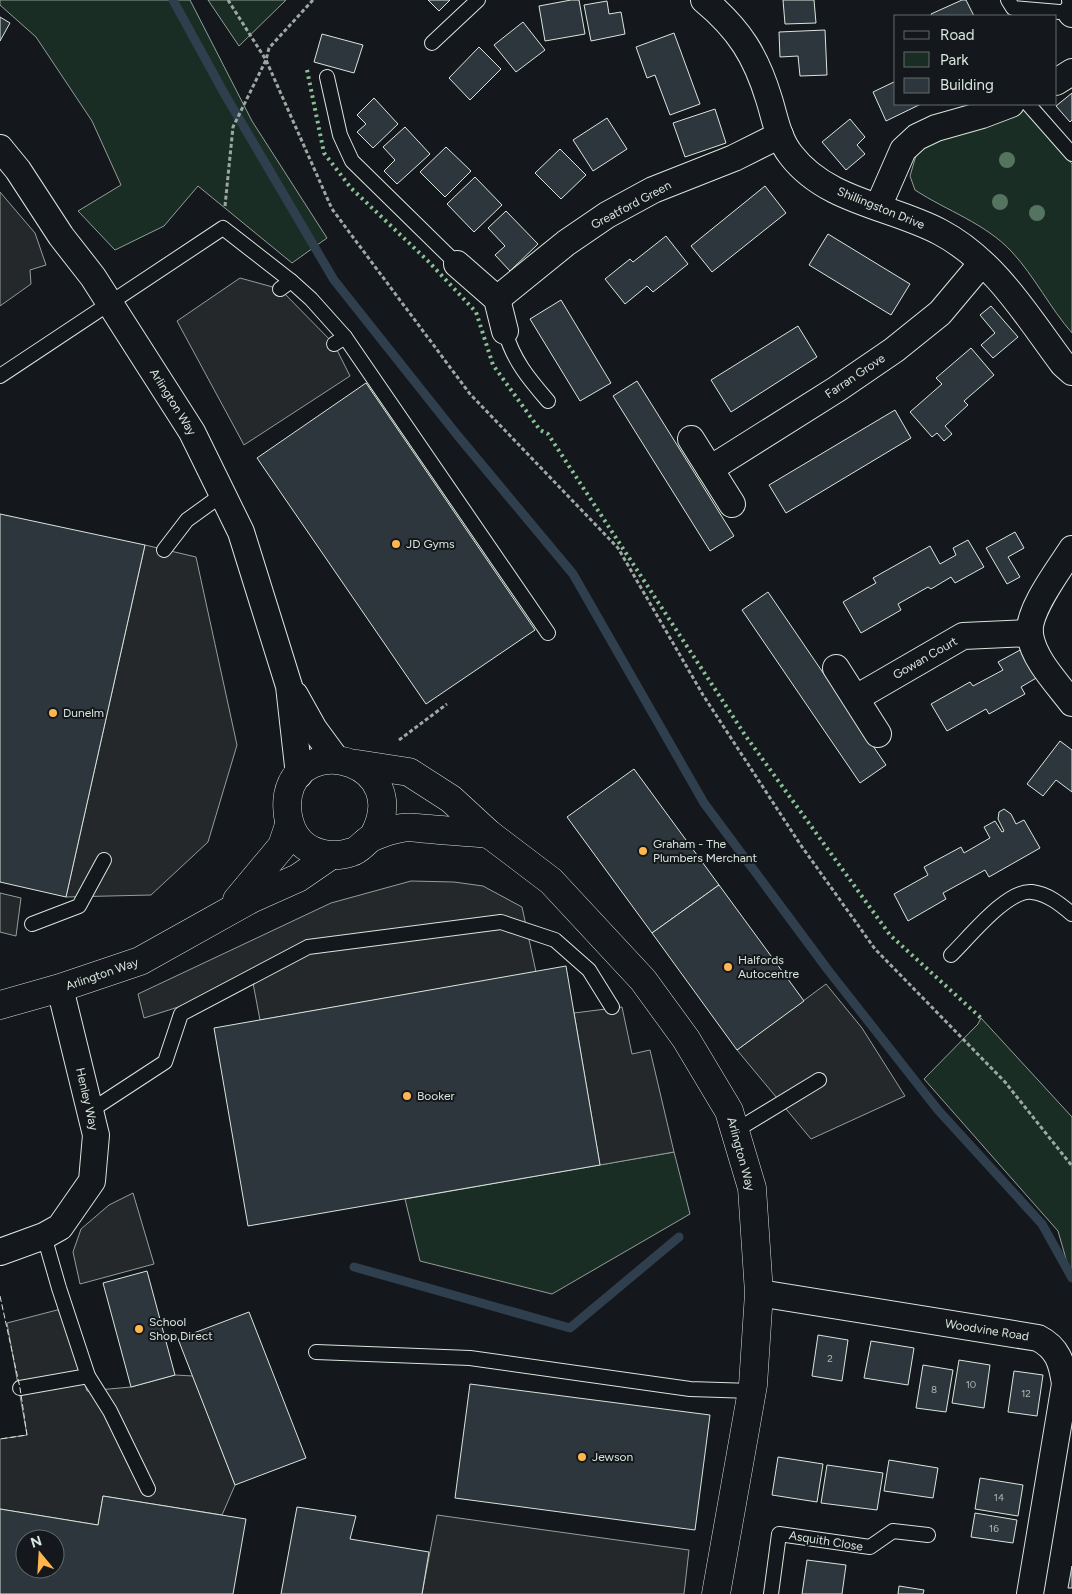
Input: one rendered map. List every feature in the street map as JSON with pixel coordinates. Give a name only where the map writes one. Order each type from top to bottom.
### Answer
[{"type":"street","name":"Shillingston Drive","points":[[713,3],[753,54],[764,80],[780,135],[791,155],[810,173],[843,196],[878,207],[940,232],[961,244],[1018,300],[1043,338],[1072,372]]},
{"type":"street","points":[[1057,81],[1072,72]]},
{"type":"street","points":[[878,207],[903,150],[917,136],[1008,105]]},
{"type":"street","name":"Greatford Green","points":[[497,299],[566,243],[607,215],[653,190],[734,158],[780,135]]},
{"type":"street","name":"Arlington Way","points":[[0,148],[18,170],[61,236],[94,277],[192,432],[241,532],[290,686],[314,729],[346,762],[370,775],[380,789],[383,806],[381,822],[373,837]]},
{"type":"street","name":"Farran Grove","points":[[710,469],[837,390],[894,350],[940,313],[982,263]]},
{"type":"street","points":[[457,264],[497,299],[505,331]]},
{"type":"street","points":[[691,439],[732,504]]},
{"type":"street","points":[[1072,549],[1033,614],[1030,633],[1034,648],[1048,671],[1072,703]]},
{"type":"street","name":"Gowan Court","points":[[856,698],[963,636],[1030,633]]},
{"type":"street","points":[[836,668],[878,734]]},
{"type":"street","name":"Arlington Way","points":[[290,686],[298,776]]},
{"type":"street","name":"Arlington Way","points":[[224,914],[255,882],[282,846],[289,825],[286,808],[289,790],[298,776],[309,766],[322,761],[346,762],[409,772],[450,799],[489,834],[551,881],[643,980],[686,1039],[729,1111],[752,1188],[759,1293],[752,1391],[716,1594]]},
{"type":"street","points":[[289,825],[305,846],[330,856]]},
{"type":"street","name":"Arlington Way","points":[[0,1004],[60,988],[140,961],[251,899],[298,878],[330,856],[354,852],[373,837],[404,827],[489,834]]},
{"type":"street","name":"Henley Way","points":[[0,1252],[44,1236],[60,1227],[92,1181],[96,1135],[60,988]]},
{"type":"street","name":"Woodvine Road","points":[[759,1293],[1038,1338],[1050,1344],[1058,1355],[1065,1384],[1067,1404],[1030,1594]]},
{"type":"lane","points":[[432,43],[478,0]]},
{"type":"lane","points":[[1008,0],[1013,8],[1071,9]]},
{"type":"lane","points":[[327,77],[340,135],[352,161],[457,264]]},
{"type":"lane","points":[[1029,105],[1072,154]]},
{"type":"lane","points":[[0,376],[223,228],[286,285],[312,299],[548,633]]},
{"type":"lane","points":[[505,331],[510,348],[522,370],[548,401]]},
{"type":"lane","points":[[164,550],[187,520],[223,494]]},
{"type":"lane","points":[[32,924],[79,906],[104,860]]},
{"type":"lane","points":[[951,956],[1010,898],[1030,892],[1055,900],[1072,914]]},
{"type":"lane","points":[[90,1111],[165,1062],[181,1014],[308,947],[501,922],[555,940],[589,970],[612,1007]]},
{"type":"lane","points":[[735,1131],[819,1080]]},
{"type":"lane","points":[[44,1236],[88,1376],[110,1411],[148,1489]]},
{"type":"lane","points":[[316,1352],[470,1358],[690,1389],[752,1391]]},
{"type":"lane","points":[[20,1388],[88,1376]]},
{"type":"lane","name":"Asquith Close","points":[[771,1594],[779,1534],[870,1547],[893,1531],[928,1535]]},
{"type":"path","points":[[228,0],[266,60],[332,209],[470,394],[618,548],[703,695],[800,844],[875,949],[1005,1082],[1072,1166]]},
{"type":"path","points":[[223,228],[233,127],[266,60],[269,48],[313,0]]},
{"type":"path","points":[[383,769],[394,745],[446,704]]},
{"type":"green space","points":[[0,0],[190,0],[252,121],[327,238],[292,263],[198,186],[164,226],[115,250],[78,211],[121,185],[92,121],[36,37],[0,5]]},
{"type":"green space","points":[[208,0],[286,0],[239,46]]},
{"type":"green space","points":[[1022,107],[1072,164],[1072,333],[1012,252],[978,225],[915,190],[910,176],[917,152],[934,135]]},
{"type":"green space","points":[[981,1018],[1072,1117],[1072,1280],[1058,1231],[924,1079],[978,1024]]},
{"type":"green space","points":[[674,1152],[690,1214],[552,1294],[420,1261],[405,1199]]},
{"type":"shaded area","points":[[0,192],[35,233],[46,265],[30,270],[31,284],[0,306]]},
{"type":"shaded area","points":[[240,278],[280,289],[334,344],[350,376],[244,445],[177,321]]},
{"type":"shaded area","points":[[145,545],[196,557],[237,745],[208,842],[151,895],[66,897]]},
{"type":"shaded area","points":[[411,881],[454,882],[483,886],[522,907],[536,972],[260,1020],[253,983],[144,1018],[138,994],[331,903]]},
{"type":"shaded area","points":[[0,893],[21,898],[16,936],[0,932]]},
{"type":"shaded area","points":[[826,984],[862,1028],[905,1096],[811,1139],[737,1050]]},
{"type":"shaded area","points":[[622,1007],[632,1054],[650,1050],[674,1152],[600,1165],[574,1013]]},
{"type":"shaded area","points":[[133,1193],[154,1264],[80,1284],[73,1252],[81,1229],[109,1205]]},
{"type":"shaded area","points":[[61,1309],[87,1391],[131,1387],[175,1375],[193,1376],[235,1485],[222,1515],[103,1496],[98,1525],[0,1509],[0,1439],[27,1435],[7,1323]]},
{"type":"shaded area","points":[[437,1515],[689,1550],[684,1594],[422,1594]]},
{"type":"building","points":[[428,0],[450,0],[439,11]]},
{"type":"building","points":[[579,0],[585,34],[545,41],[539,6]]},
{"type":"building","points":[[783,0],[814,0],[816,23],[785,24]]},
{"type":"building","points":[[966,0],[974,15],[932,15]]},
{"type":"building","points":[[607,1],[609,14],[621,12],[625,34],[591,41],[584,5]]},
{"type":"building","points":[[0,17],[10,23],[0,41]]},
{"type":"building","points":[[523,22],[545,50],[516,72],[494,45]]},
{"type":"building","points":[[825,30],[827,75],[800,76],[798,56],[780,57],[779,32]]},
{"type":"building","points":[[674,33],[700,104],[670,115],[655,75],[647,78],[636,47]]},
{"type":"building","points":[[322,34],[363,45],[354,73],[314,62]]},
{"type":"building","points":[[479,47],[501,69],[470,100],[449,78]]},
{"type":"building","points":[[894,82],[894,105],[919,105],[886,121],[873,92]]},
{"type":"building","points":[[1072,93],[1072,120],[1070,122],[1056,106]]},
{"type":"building","points":[[374,98],[398,124],[373,148],[357,132],[366,124],[357,115]]},
{"type":"building","points":[[715,109],[726,143],[685,157],[673,123]]},
{"type":"building","points":[[607,118],[627,149],[593,171],[573,140]]},
{"type":"building","points":[[850,119],[865,137],[857,145],[865,154],[846,170],[822,142]]},
{"type":"building","points":[[405,127],[430,154],[397,184],[384,171],[395,160],[383,147]]},
{"type":"building","points":[[446,147],[471,171],[445,197],[420,172]]},
{"type":"building","points":[[560,149],[586,175],[561,199],[535,173]]},
{"type":"building","points":[[475,177],[502,205],[474,232],[447,204]]},
{"type":"building","points":[[765,186],[786,213],[712,272],[691,246]]},
{"type":"building","points":[[506,211],[538,244],[510,271],[495,255],[505,246],[488,228]]},
{"type":"building","points":[[828,234],[910,284],[891,315],[809,265]]},
{"type":"building","points":[[666,236],[688,264],[653,292],[647,286],[625,304],[605,279],[630,259],[633,262]]},
{"type":"building","points":[[561,300],[611,383],[580,401],[530,319]]},
{"type":"building","points":[[991,306],[1018,337],[993,358],[981,345],[995,333],[980,315]]},
{"type":"building","points":[[798,326],[817,357],[731,412],[711,380]]},
{"type":"building","points":[[971,348],[994,375],[964,401],[968,405],[945,426],[952,434],[944,441],[937,433],[932,437],[910,412],[942,384],[936,378]]},
{"type":"building","points":[[637,381],[734,536],[710,551],[613,396]]},
{"type":"building","name":"JD Gyms","points":[[366,383],[535,630],[426,704],[257,458]]},
{"type":"building","points":[[895,410],[911,438],[786,513],[769,485]]},
{"type":"building","name":"Dunelm","points":[[0,514],[145,545],[66,897],[0,882]]},
{"type":"building","points":[[1015,532],[1024,548],[1008,557],[1020,577],[1007,584],[986,548]]},
{"type":"building","points":[[968,540],[984,567],[955,583],[951,577],[931,589],[928,587],[898,604],[901,610],[861,633],[843,602],[876,583],[873,578],[930,546],[940,564],[956,555],[953,548]]},
{"type":"building","points":[[768,592],[886,765],[860,783],[742,610]]},
{"type":"building","points":[[1022,649],[1038,677],[1021,687],[1025,694],[989,714],[986,709],[947,731],[931,704],[970,682],[973,686],[1003,670],[998,662]]},
{"type":"building","points":[[1060,741],[1072,750],[1072,792],[1056,780],[1043,796],[1027,784]]},
{"type":"building","name":"Graham - The Plumbers Merchant","points":[[634,769],[719,885],[652,933],[567,817]]},
{"type":"building","points":[[1004,809],[1011,814],[1016,824],[1024,820],[1040,848],[989,877],[985,870],[943,893],[946,899],[908,921],[894,894],[928,875],[924,867],[961,847],[964,853],[990,838],[984,827],[995,821],[1002,832],[1004,831],[998,819],[999,812]]},
{"type":"building","name":"Halfords Autocentre","points":[[719,885],[804,1001],[737,1050],[652,933]]},
{"type":"building","name":"Booker","points":[[566,966],[600,1165],[248,1226],[214,1028]]},
{"type":"building","name":"School Shop Direct","points":[[147,1271],[175,1375],[131,1387],[103,1283]]},
{"type":"building","points":[[249,1312],[306,1458],[235,1485],[178,1339]]},
{"type":"building","points":[[818,1335],[848,1340],[842,1381],[812,1376]]},
{"type":"building","points":[[871,1341],[914,1348],[908,1385],[864,1378]]},
{"type":"building","points":[[959,1360],[990,1365],[984,1408],[952,1403]]},
{"type":"building","points":[[923,1365],[953,1370],[946,1412],[916,1408]]},
{"type":"building","points":[[1014,1371],[1043,1375],[1037,1416],[1008,1412]]},
{"type":"building","name":"Jewson","points":[[470,1384],[710,1415],[695,1530],[455,1498]]},
{"type":"building","points":[[778,1457],[823,1464],[817,1502],[772,1495]]},
{"type":"building","points":[[889,1460],[938,1468],[933,1498],[884,1491]]},
{"type":"building","points":[[827,1465],[883,1473],[877,1510],[821,1503]]},
{"type":"building","points":[[980,1478],[1023,1485],[1018,1516],[975,1509]]},
{"type":"building","points":[[103,1496],[246,1519],[233,1594],[0,1594],[0,1509],[98,1525]]},
{"type":"building","points":[[297,1507],[356,1516],[350,1539],[429,1552],[422,1594],[281,1594]]},
{"type":"building","points":[[975,1513],[1017,1520],[1013,1543],[971,1537]]},
{"type":"building","points":[[807,1560],[846,1565],[842,1594],[802,1594]]},
{"type":"building","points":[[1072,1566],[1072,1588],[1068,1588]]},
{"type":"building","points":[[899,1586],[924,1590],[923,1594],[898,1594]]},
{"type":"waterway","points":[[173,0],[224,93],[334,280],[458,436],[573,574],[704,803],[828,970],[938,1110],[1042,1224],[1072,1278]]},
{"type":"waterway","points":[[354,1267],[570,1328],[679,1237]]},
{"type":"hedge","points":[[307,70],[324,153],[351,188],[428,261],[476,312],[493,365],[540,430],[548,434],[745,735],[890,935],[981,1018]]},
{"type":"fence","points":[[0,1296],[20,1388],[27,1435],[0,1439]]},
{"type":"place","name":"JD Gyms","points":[[396,544]]},
{"type":"place","name":"Dunelm","points":[[53,713]]},
{"type":"place","name":"Graham - The Plumbers Merchant","points":[[643,851]]},
{"type":"place","name":"Halfords Autocentre","points":[[728,967]]},
{"type":"place","name":"Booker","points":[[407,1096]]},
{"type":"place","name":"School Shop Direct","points":[[139,1329]]},
{"type":"place","name":"Jewson","points":[[582,1457]]}]
